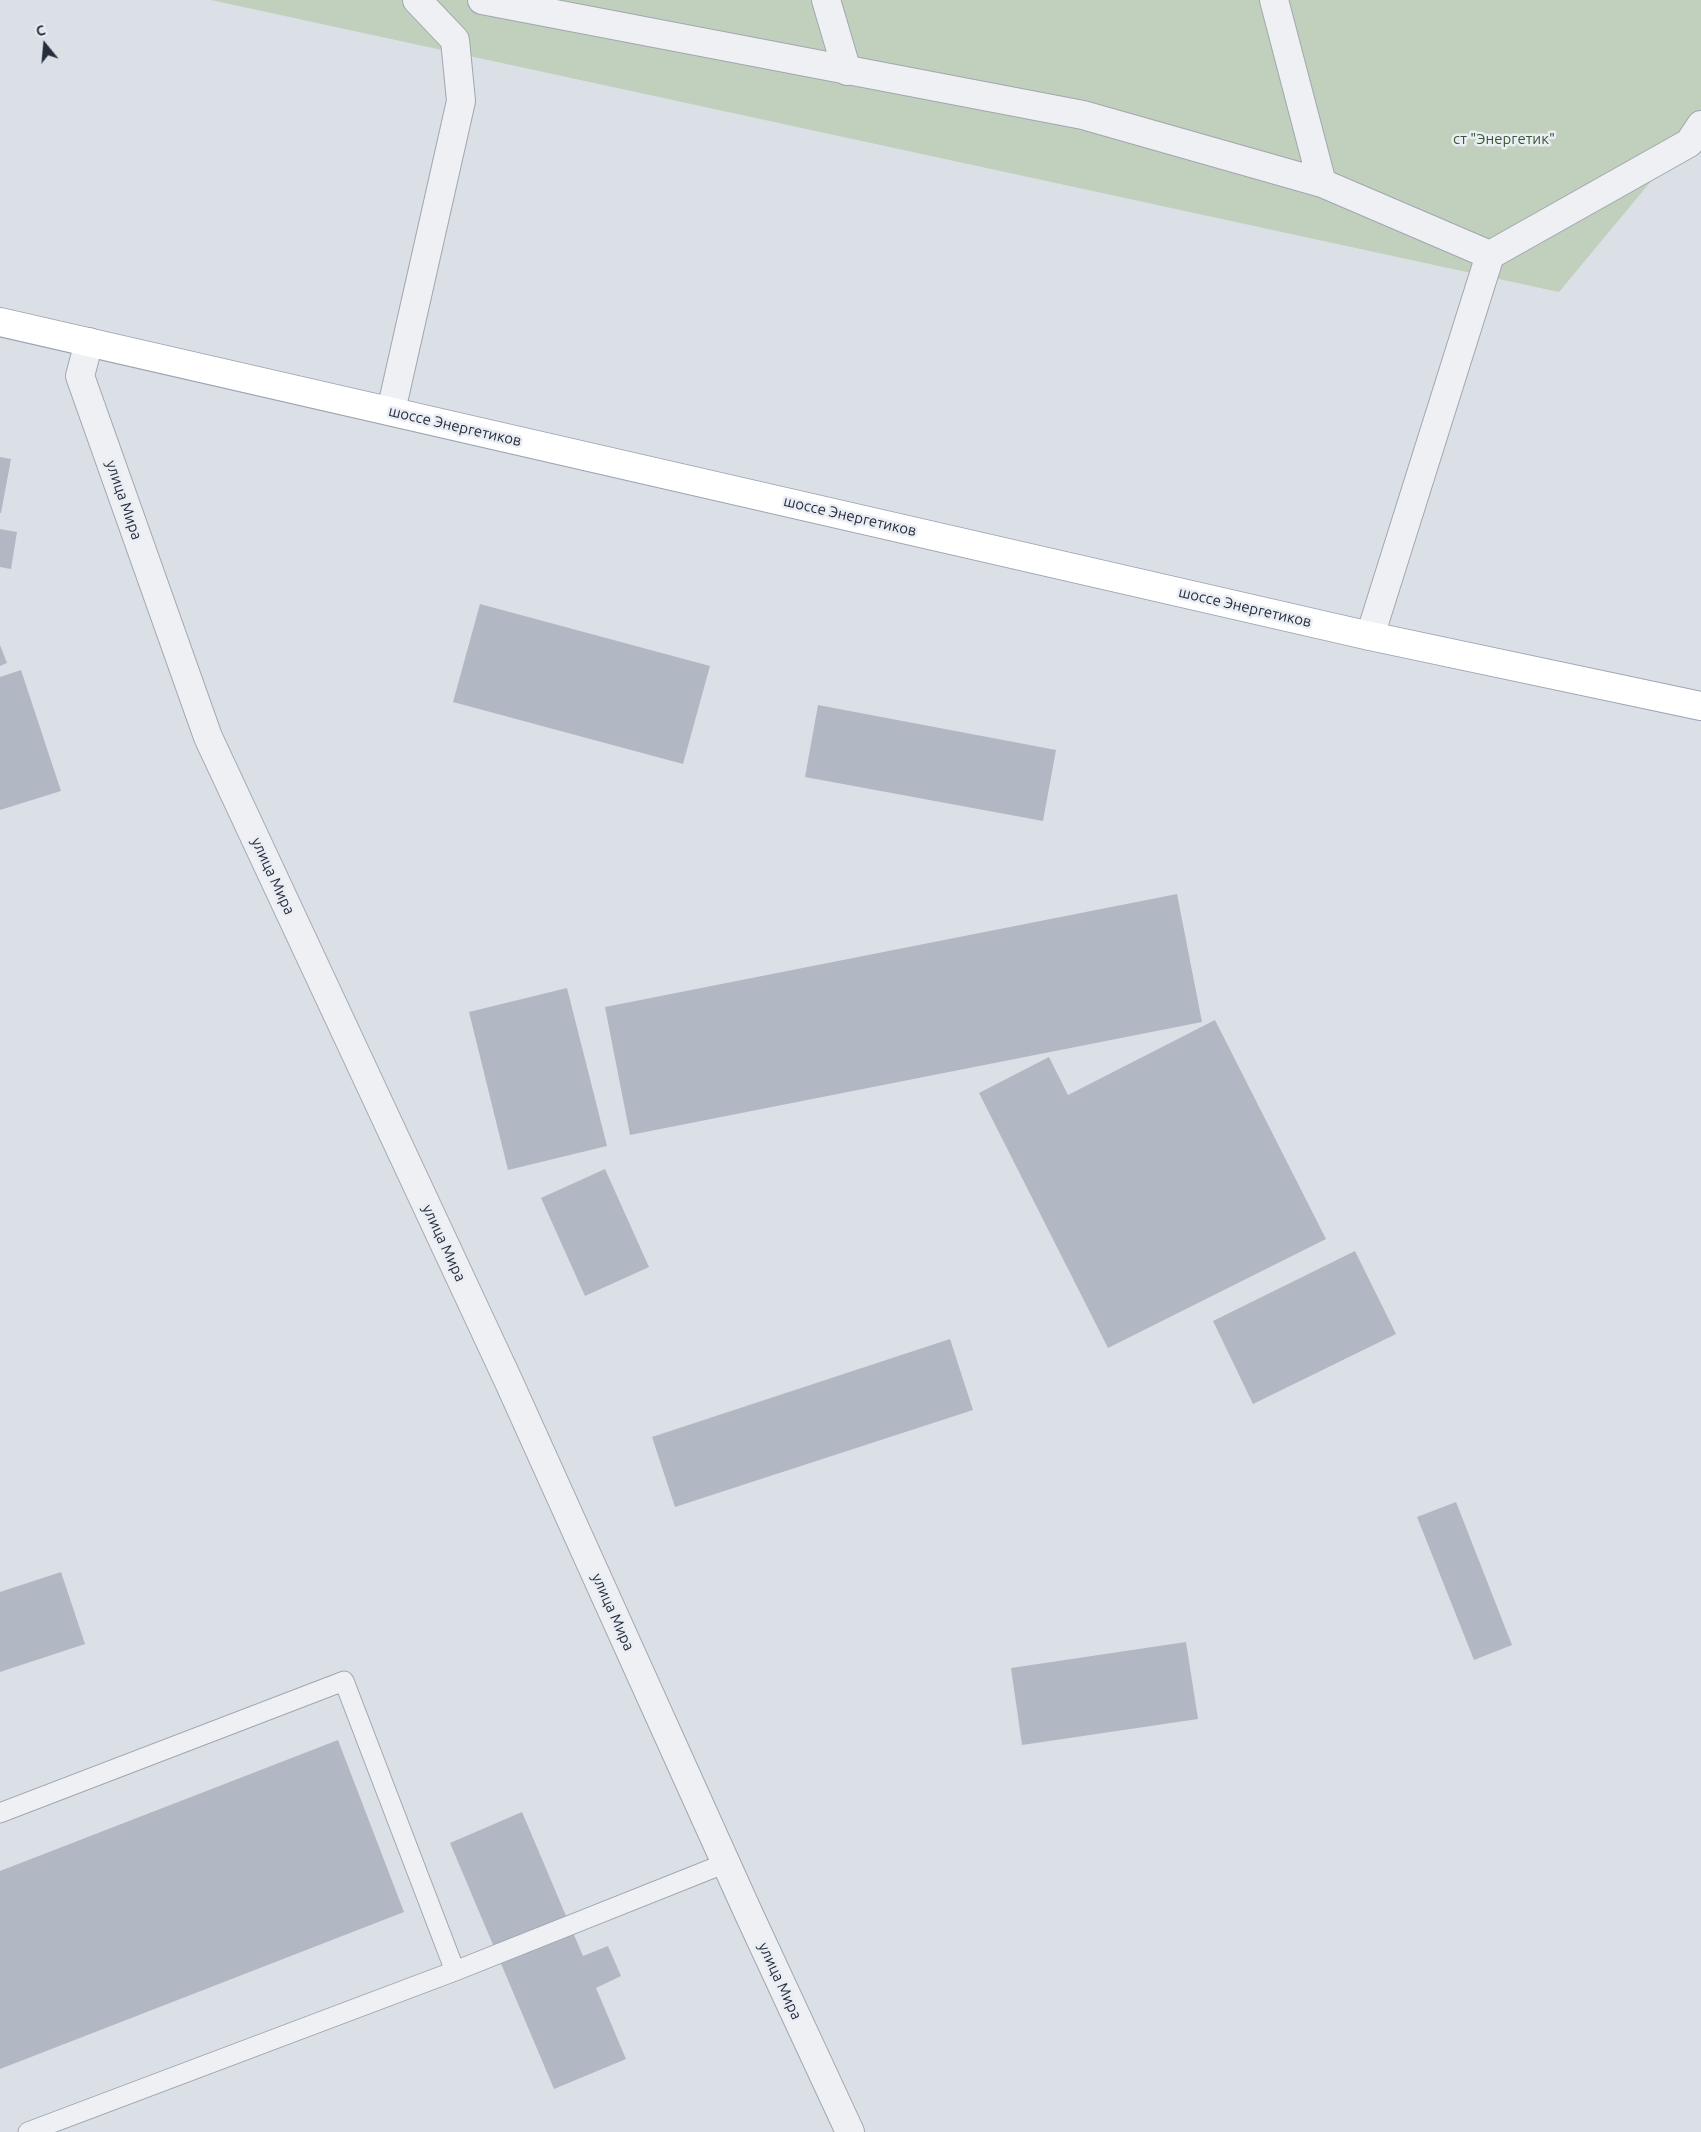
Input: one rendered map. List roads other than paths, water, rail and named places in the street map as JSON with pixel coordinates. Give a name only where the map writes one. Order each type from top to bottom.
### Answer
[{"type":"main road","name":"шоссе Энергетиков","points":[[0,322],[1370,636],[1701,706]]},
{"type":"street","points":[[391,411],[460,101],[455,40],[417,0]]},
{"type":"street","points":[[482,0],[1082,115],[1322,183],[1490,255]]},
{"type":"street","points":[[826,0],[847,71]]},
{"type":"street","points":[[1274,0],[1322,183]]},
{"type":"street","points":[[1370,636],[1490,255],[1689,143],[1701,125]]},
{"type":"street","name":"улица Мира","points":[[89,342],[80,376],[208,737],[508,1380],[726,1863],[850,2132]]},
{"type":"lane","points":[[0,1813],[344,1681],[455,1971]]},
{"type":"lane","points":[[28,2132],[455,1971],[726,1863]]},
{"type":"park label","name":"ст \"Энергетик\"","points":[[1504,139]]}]
